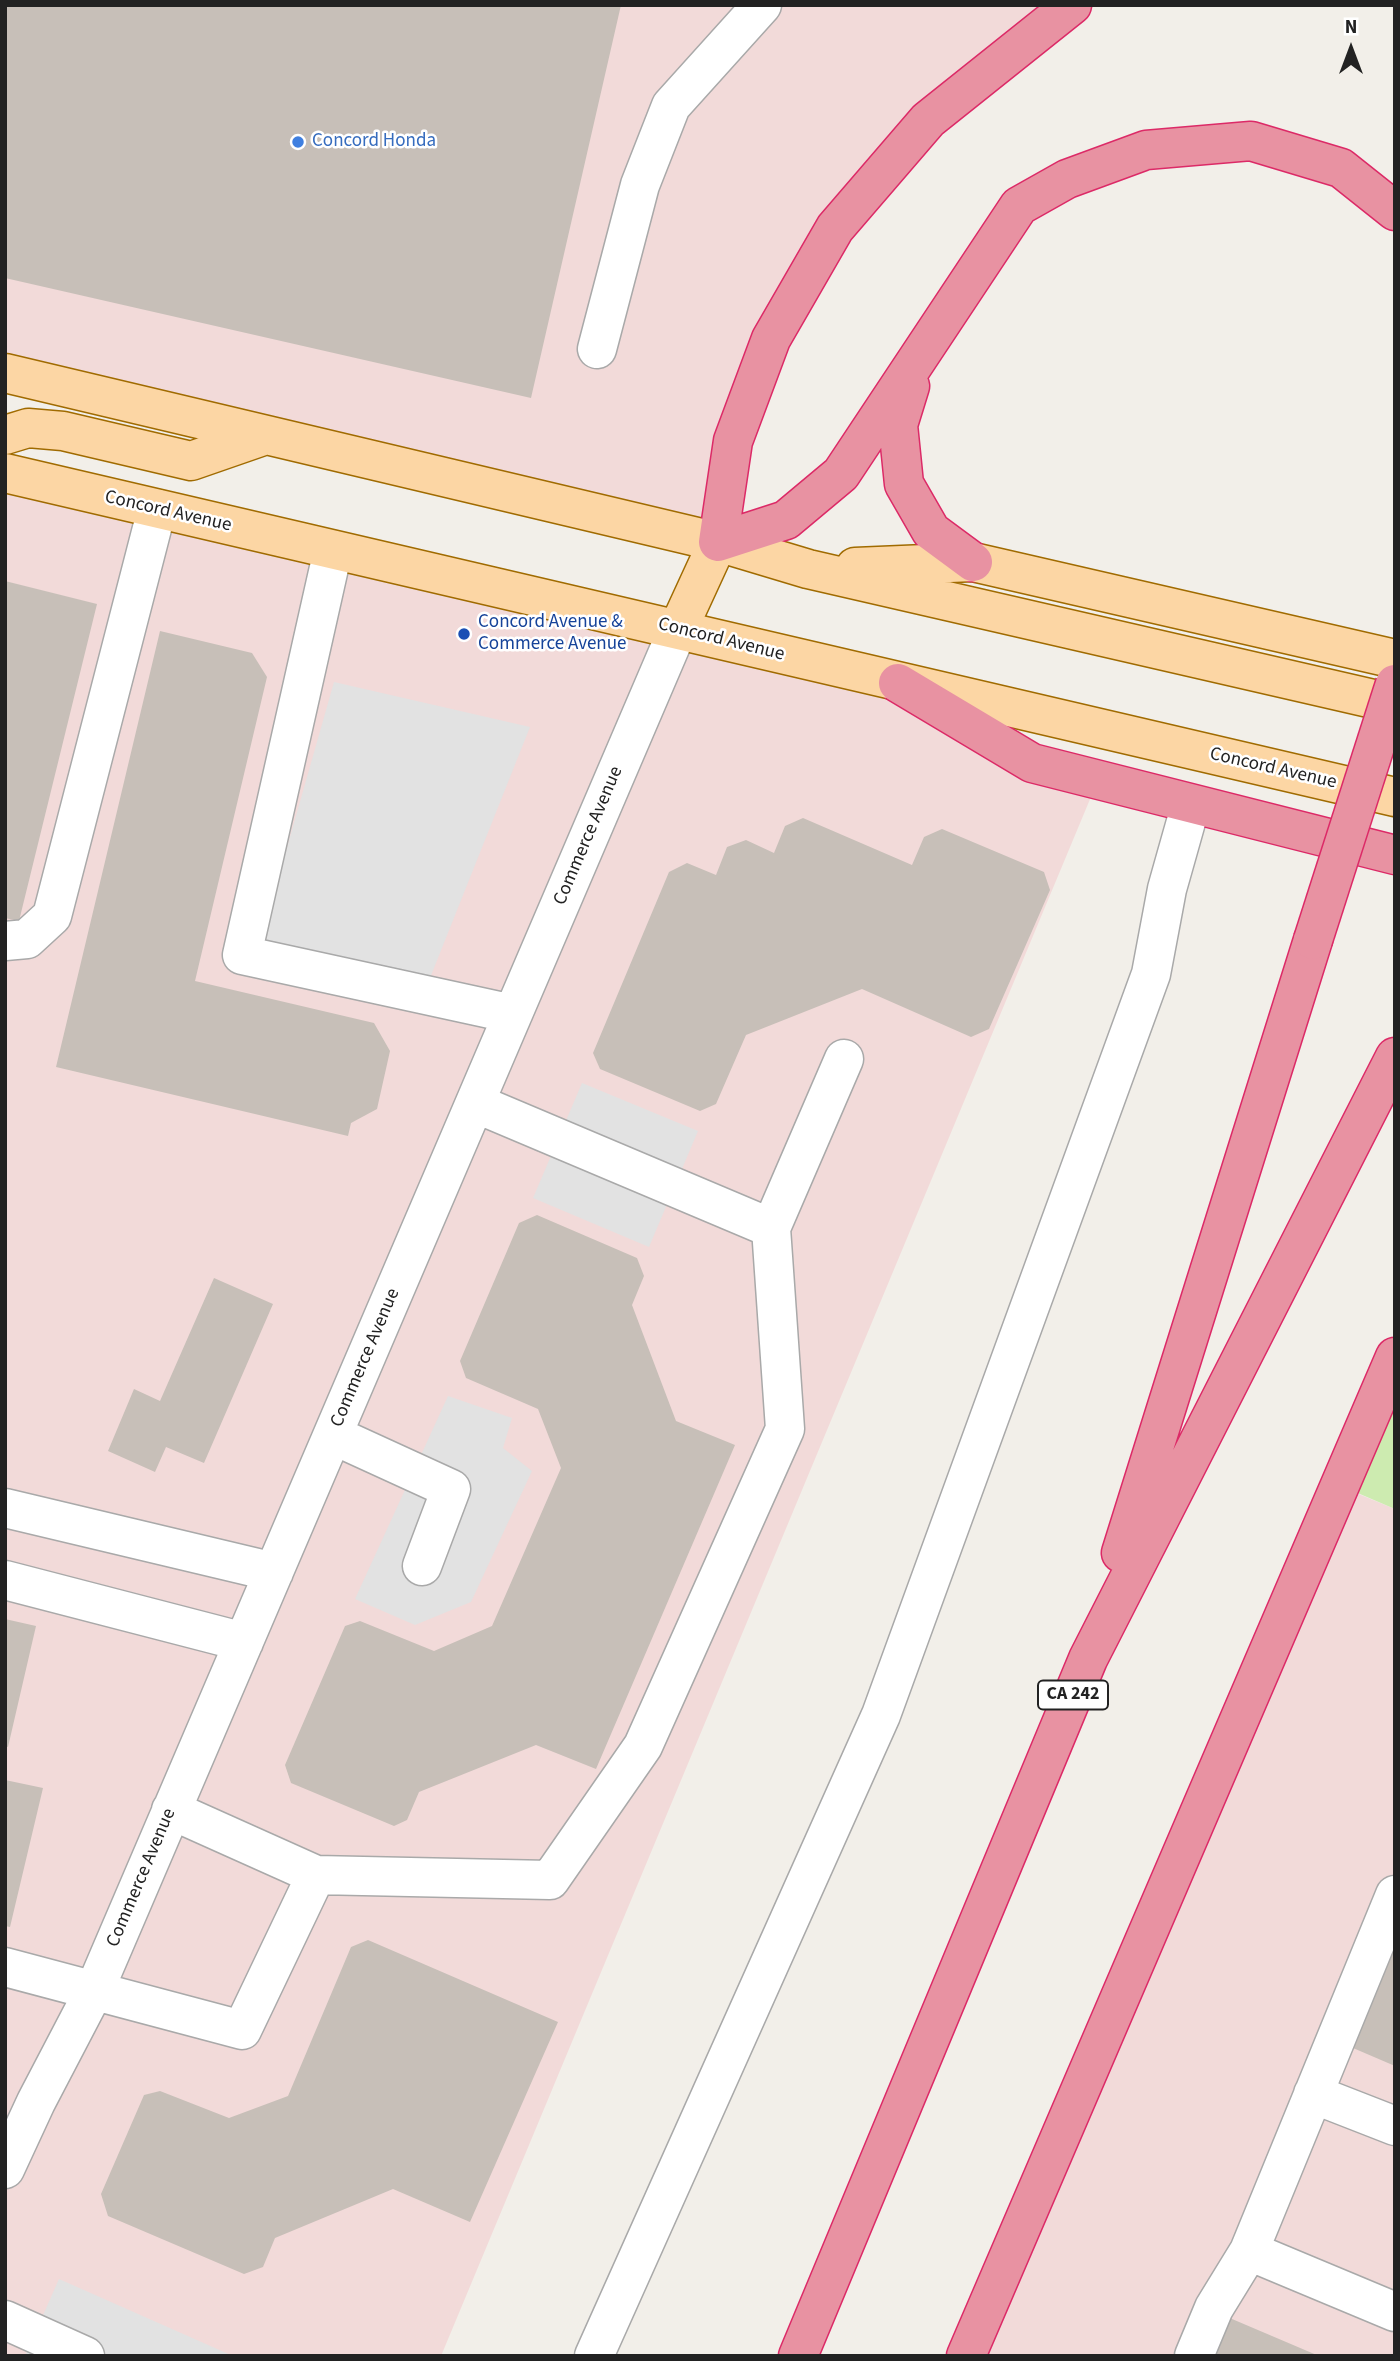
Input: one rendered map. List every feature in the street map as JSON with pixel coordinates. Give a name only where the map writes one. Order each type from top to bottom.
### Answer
[{"type":"highway","points":[[1072,5],[928,120],[835,228],[771,339],[733,441],[718,542],[786,520],[841,474],[1019,206],[1067,179],[1146,150],[1251,141],[1341,169],[1395,211]]},
{"type":"highway","points":[[922,351],[898,425],[904,484],[931,531],[973,562]]},
{"type":"highway","points":[[898,683],[1032,763],[1395,855]]},
{"type":"highway","points":[[1088,1658],[1395,684]]},
{"type":"highway","name":"CA 242","points":[[798,2356],[1088,1658],[1395,1056]]},
{"type":"highway","points":[[966,2356],[1395,1356]]},
{"type":"main road","points":[[5,373],[718,542],[808,569],[1395,704]]},
{"type":"main road","points":[[5,435],[28,428],[63,431],[191,461],[266,435]]},
{"type":"main road","name":"Concord Avenue","points":[[5,473],[1395,797]]},
{"type":"main road","name":"Commerce Avenue","points":[[678,629],[718,542]]},
{"type":"main road","points":[[808,569],[973,562],[1395,659]]},
{"type":"street","points":[[597,349],[640,185],[671,106],[762,5]]},
{"type":"street","points":[[5,941],[27,939],[52,916],[157,509]]},
{"type":"street","points":[[333,550],[242,955],[513,1014]]},
{"type":"street","name":"Commerce Avenue","points":[[5,2169],[20,2096],[94,1989],[678,629]]},
{"type":"street","points":[[594,2356],[881,1716],[1151,974],[1167,889],[1191,804]]},
{"type":"street","points":[[171,1810],[316,1875],[551,1881],[643,1746],[785,1429],[771,1228],[844,1059]]},
{"type":"street","points":[[475,1103],[771,1228]]},
{"type":"street","points":[[333,1435],[451,1489],[422,1566]]},
{"type":"street","points":[[5,1508],[274,1572]]},
{"type":"street","points":[[5,1580],[244,1642]]},
{"type":"street","points":[[5,1967],[243,2030],[316,1875]]},
{"type":"street","points":[[1194,2356],[1214,2308],[1249,2251],[1395,1895]]},
{"type":"street","points":[[1313,2094],[1395,2126]]},
{"type":"street","points":[[1249,2251],[1395,2312]]},
{"type":"street","points":[[5,2320],[85,2356]]},
{"type":"shaded area","points":[[5,5],[1072,5],[928,120],[771,339],[718,542],[5,373]]},
{"type":"shaded area","points":[[5,473],[898,683],[1098,780],[441,2356],[5,2356]]},
{"type":"shaded area","points":[[334,682],[530,727],[426,988],[259,946]]},
{"type":"shaded area","points":[[582,1083],[698,1131],[649,1247],[533,1198]]},
{"type":"shaded area","points":[[448,1396],[512,1418],[503,1448],[532,1471],[471,1602],[415,1625],[355,1599]]},
{"type":"shaded area","points":[[1339,1486],[1395,1509],[1395,2356],[966,2356]]},
{"type":"shaded area","points":[[59,2279],[233,2356],[25,2356]]},
{"type":"green space","points":[[1395,1357],[1395,1509],[1339,1485]]},
{"type":"building","name":"Concord Honda","points":[[5,5],[621,5],[531,398],[5,278]]},
{"type":"building","points":[[5,581],[97,604],[19,921],[5,918]]},
{"type":"building","points":[[160,631],[252,653],[267,677],[195,981],[374,1023],[390,1051],[377,1109],[351,1123],[348,1136],[56,1067]]},
{"type":"building","points":[[803,818],[912,865],[924,837],[942,829],[1044,872],[1050,890],[989,1029],[971,1037],[862,989],[746,1035],[716,1104],[700,1111],[600,1069],[593,1053],[669,872],[687,863],[716,875],[727,847],[746,840],[774,853],[785,826]]},
{"type":"building","points":[[537,1215],[637,1258],[644,1276],[632,1305],[676,1421],[735,1445],[596,1769],[536,1745],[419,1792],[407,1820],[394,1826],[291,1783],[285,1765],[345,1626],[360,1621],[434,1651],[492,1626],[561,1468],[538,1409],[466,1378],[460,1361],[519,1223]]},
{"type":"building","points":[[214,1278],[273,1304],[204,1463],[166,1447],[155,1472],[108,1451],[134,1389],[160,1401]]},
{"type":"building","points":[[5,1619],[36,1626],[8,1747],[5,1746]]},
{"type":"building","points":[[5,1780],[43,1788],[10,1927],[5,1926]]},
{"type":"building","points":[[1395,1931],[1395,2066],[1346,2045]]},
{"type":"building","points":[[368,1940],[558,2022],[470,2222],[393,2189],[275,2238],[263,2267],[244,2274],[108,2216],[101,2194],[144,2095],[160,2091],[229,2118],[288,2096],[351,1947]]},
{"type":"building","points":[[1225,2316],[1319,2356],[1208,2356]]},
{"type":"place","name":"Concord Honda","points":[[298,142]]},
{"type":"place","name":"Concord Avenue & Commerce Avenue","points":[[464,634]]}]
